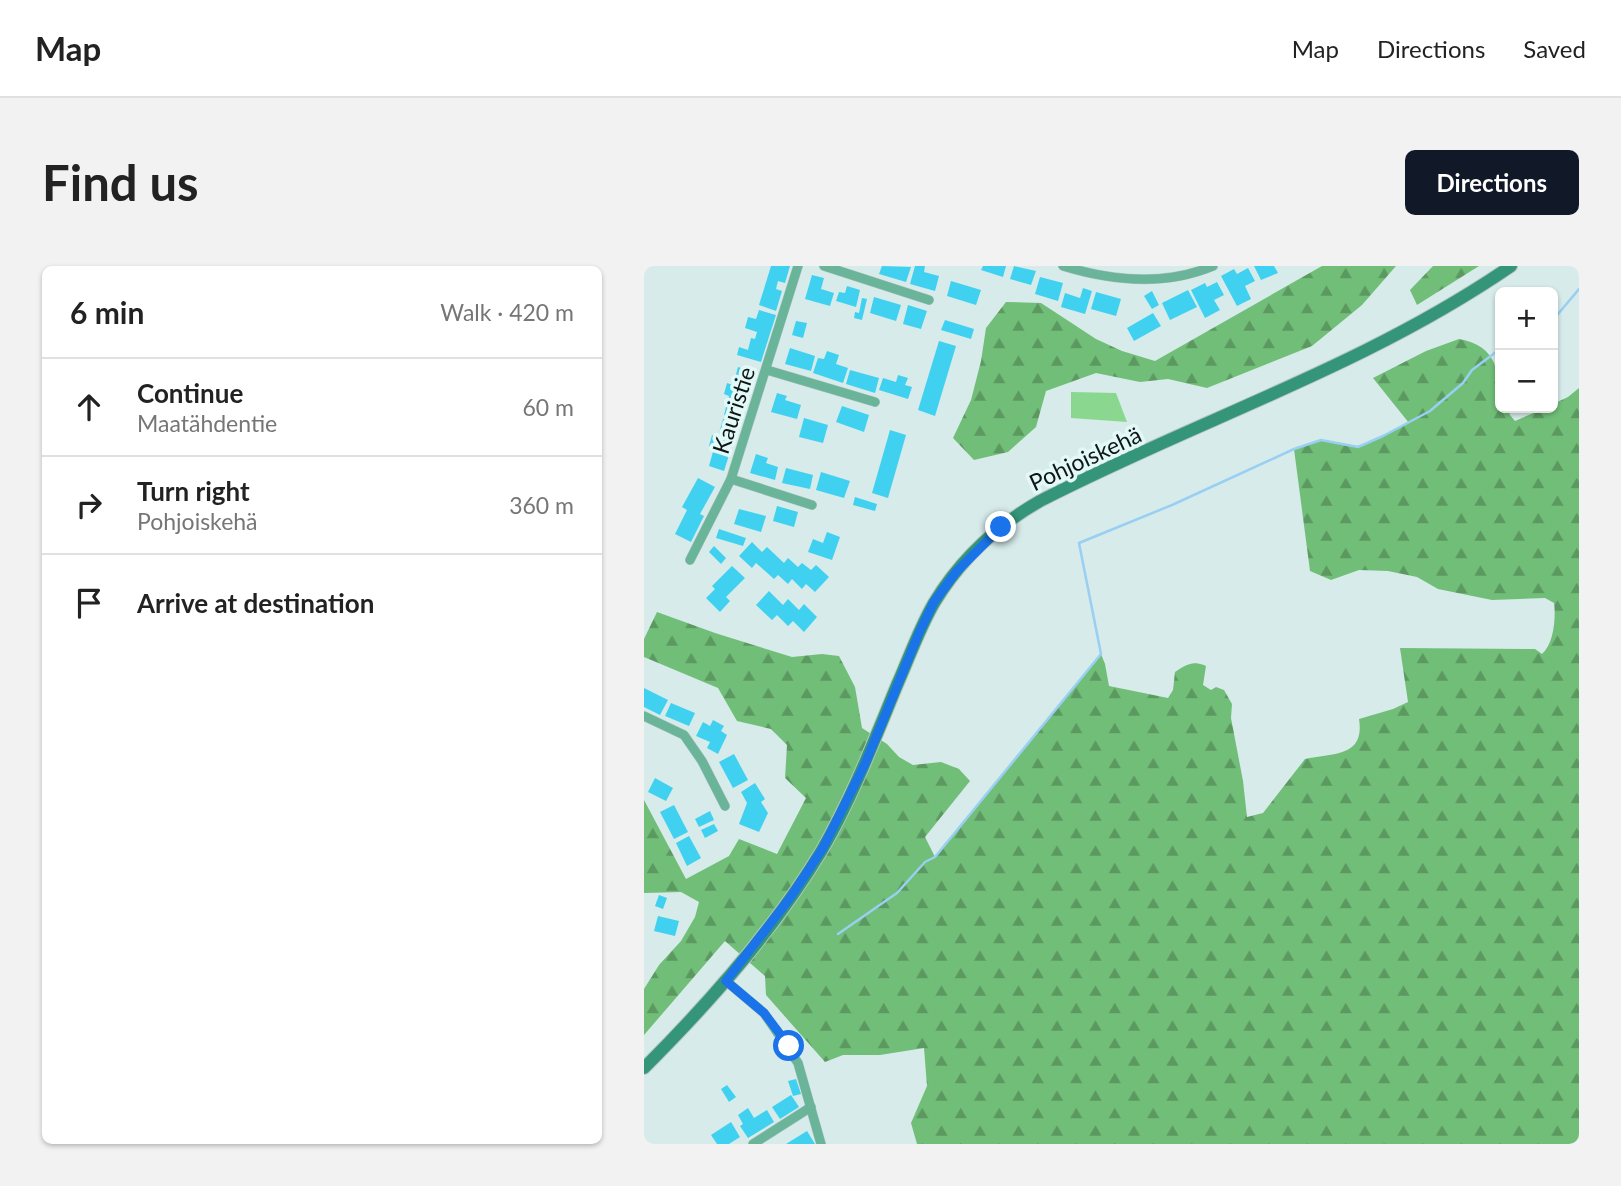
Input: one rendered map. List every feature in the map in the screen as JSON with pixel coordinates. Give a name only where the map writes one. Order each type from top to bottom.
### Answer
[{"type":"main road","name":"Pohjoiskehä","points":[[644,1068],[726,981],[790,898],[823,848],[865,764],[934,602],[978,547],[1021,512],[1040,501],[1350,360],[1434,315],[1511,266]]},
{"type":"street","name":"Kauristie","points":[[690,561],[731,479],[798,266]]},
{"type":"street","points":[[824,266],[929,300]]},
{"type":"street","points":[[1063,266],[1097,275],[1136,280],[1165,279],[1196,273],[1213,266]]},
{"type":"street","points":[[767,370],[875,402]]},
{"type":"street","points":[[731,479],[812,505]]},
{"type":"street","points":[[644,716],[684,735],[702,761],[725,806]]},
{"type":"street","points":[[726,981],[764,1013],[789,1046],[798,1063],[821,1144]]},
{"type":"street","points":[[753,1144],[811,1107]]},
{"type":"green space","points":[[1322,266],[1396,266],[1362,305],[1312,346],[1207,388],[1168,379],[1140,382],[1096,373],[1046,391],[1036,427],[1008,452],[974,460],[953,438],[971,400],[986,328],[1006,302],[1041,303],[1096,339],[1122,351],[1155,361]]},
{"type":"green space","points":[[1433,266],[1479,266],[1417,305],[1410,290]]},
{"type":"green space","points":[[1459,339],[1482,348],[1495,366],[1495,413],[1509,413],[1515,421],[1533,413],[1558,413],[1558,402],[1579,388],[1579,1144],[917,1144],[911,1123],[927,1086],[924,1048],[880,1055],[843,1055],[825,1062],[766,995],[765,976],[725,941],[644,1035],[644,989],[659,965],[681,941],[695,917],[699,902],[681,892],[644,893],[644,800],[686,879],[729,856],[739,839],[777,854],[806,798],[785,778],[787,745],[771,729],[737,721],[718,688],[644,657],[644,639],[657,612],[792,657],[822,654],[839,656],[855,687],[862,728],[913,765],[941,762],[959,769],[970,781],[925,837],[935,857],[1101,654],[1109,686],[1168,698],[1173,690],[1175,672],[1193,663],[1206,666],[1203,685],[1211,690],[1216,687],[1224,690],[1232,704],[1231,718],[1247,817],[1263,813],[1305,759],[1345,751],[1357,740],[1360,731],[1359,719],[1408,702],[1400,648],[1535,649],[1542,654],[1549,644],[1555,609],[1554,603],[1545,598],[1492,600],[1438,589],[1417,577],[1388,571],[1359,570],[1331,580],[1310,571],[1294,449],[1321,440],[1358,447],[1409,423],[1373,378],[1426,351]]},
{"type":"green space","points":[[1071,392],[1116,393],[1127,422],[1071,418]]},
{"type":"building","points":[[771,266],[790,266],[785,283],[778,281],[776,289],[782,291],[776,311],[759,305]]},
{"type":"building","points":[[882,266],[911,267],[906,282],[879,274]]},
{"type":"building","points":[[915,266],[925,266],[924,272],[939,276],[935,291],[910,284]]},
{"type":"building","points":[[983,266],[1006,266],[1003,277],[981,270]]},
{"type":"building","points":[[1014,266],[1036,271],[1031,285],[1010,279]]},
{"type":"building","points":[[1254,266],[1274,266],[1278,273],[1261,280]]},
{"type":"building","points":[[1248,268],[1255,281],[1245,286],[1251,299],[1237,306],[1221,276],[1234,269],[1237,274]]},
{"type":"building","points":[[812,275],[824,278],[821,289],[834,293],[830,306],[805,299]]},
{"type":"building","points":[[1040,277],[1063,283],[1058,301],[1035,294]]},
{"type":"building","points":[[951,281],[981,290],[976,305],[947,296]]},
{"type":"building","points":[[1217,282],[1224,295],[1214,300],[1220,310],[1205,318],[1191,290],[1205,283],[1207,287]]},
{"type":"building","points":[[847,286],[860,290],[856,307],[836,301],[839,292],[845,293]]},
{"type":"building","points":[[1083,288],[1092,291],[1085,314],[1061,307],[1065,293],[1080,298]]},
{"type":"building","points":[[1188,290],[1197,307],[1170,320],[1162,303]]},
{"type":"building","points":[[1152,291],[1159,305],[1152,309],[1144,296]]},
{"type":"building","points":[[1096,292],[1121,299],[1116,316],[1091,309]]},
{"type":"building","points":[[874,297],[901,305],[896,321],[870,313]]},
{"type":"building","points":[[862,298],[867,299],[862,320],[854,318],[855,312],[859,313]]},
{"type":"building","points":[[908,305],[927,311],[921,329],[903,324]]},
{"type":"building","points":[[759,310],[776,315],[761,362],[737,355],[739,347],[748,350],[751,338],[755,339],[757,332],[745,328],[748,317],[756,319]]},
{"type":"building","points":[[1153,313],[1161,326],[1134,341],[1127,328]]},
{"type":"building","points":[[945,320],[974,329],[971,339],[941,330]]},
{"type":"building","points":[[796,321],[807,323],[803,338],[792,335]]},
{"type":"building","points":[[939,341],[956,346],[935,416],[918,410]]},
{"type":"building","points":[[790,348],[815,356],[811,371],[785,364]]},
{"type":"building","points":[[827,351],[839,355],[836,364],[848,368],[843,383],[813,373],[818,358],[824,359]]},
{"type":"building","points":[[738,367],[754,372],[747,394],[741,392],[739,398],[745,400],[739,419],[724,415],[729,396],[724,394],[727,383],[733,385]]},
{"type":"building","points":[[850,370],[879,378],[875,393],[846,384]]},
{"type":"building","points":[[898,375],[908,378],[905,385],[912,387],[908,399],[879,390],[883,378],[896,382]]},
{"type":"building","points":[[777,393],[787,396],[785,400],[801,405],[797,419],[771,412]]},
{"type":"building","points":[[842,406],[869,415],[864,432],[836,422]]},
{"type":"building","points":[[804,418],[828,425],[823,443],[799,437]]},
{"type":"building","points":[[723,419],[739,423],[732,446],[726,444],[724,450],[730,452],[724,471],[709,466],[714,448],[709,446],[712,435],[718,437]]},
{"type":"building","points":[[890,430],[906,435],[888,498],[872,493]]},
{"type":"building","points":[[756,454],[768,458],[766,463],[778,467],[775,480],[750,473]]},
{"type":"building","points":[[786,468],[813,475],[810,489],[782,483]]},
{"type":"building","points":[[821,472],[850,481],[844,498],[816,490]]},
{"type":"building","points":[[698,478],[715,487],[700,514],[704,516],[691,542],[675,534],[687,510],[682,507]]},
{"type":"building","points":[[855,497],[877,504],[875,511],[853,505]]},
{"type":"building","points":[[777,506],[798,512],[794,527],[773,521]]},
{"type":"building","points":[[739,509],[766,516],[761,532],[734,524]]},
{"type":"building","points":[[719,529],[746,538],[743,546],[716,538]]},
{"type":"building","points":[[827,532],[840,537],[832,560],[808,552],[813,539],[823,543]]},
{"type":"building","points":[[752,542],[762,552],[767,547],[784,563],[788,558],[798,567],[802,563],[811,570],[816,565],[829,577],[815,592],[806,584],[802,589],[792,579],[788,584],[778,575],[774,579],[756,563],[752,568],[739,556]]},
{"type":"building","points":[[714,546],[726,558],[721,564],[709,552]]},
{"type":"building","points":[[732,566],[745,578],[726,597],[730,601],[720,612],[706,598],[715,589],[712,586]]},
{"type":"building","points":[[769,591],[783,605],[788,599],[799,610],[804,604],[817,617],[804,632],[793,621],[788,626],[777,615],[772,620],[756,605]]},
{"type":"building","points":[[644,688],[668,700],[660,715],[644,707]]},
{"type":"building","points":[[671,703],[695,713],[689,726],[665,716]]},
{"type":"building","points":[[713,720],[724,726],[721,731],[727,735],[718,754],[707,748],[710,742],[696,736],[703,722],[710,726]]},
{"type":"building","points":[[734,754],[748,780],[733,788],[719,762]]},
{"type":"building","points":[[655,778],[673,788],[666,801],[648,792]]},
{"type":"building","points":[[755,783],[765,799],[761,802],[768,813],[759,832],[739,824],[747,803],[741,792]]},
{"type":"building","points":[[674,805],[688,832],[674,839],[660,812]]},
{"type":"building","points":[[710,811],[714,820],[699,827],[695,819]]},
{"type":"building","points":[[714,824],[718,831],[705,838],[701,830]]},
{"type":"building","points":[[689,836],[701,858],[687,866],[676,843]]},
{"type":"building","points":[[659,895],[667,898],[663,909],[655,906]]},
{"type":"building","points":[[658,916],[679,921],[675,936],[654,931]]},
{"type":"building","points":[[796,1079],[801,1094],[793,1096],[788,1081]]},
{"type":"building","points":[[727,1085],[736,1097],[729,1102],[721,1089]]},
{"type":"building","points":[[791,1095],[799,1107],[780,1119],[772,1107]]},
{"type":"building","points":[[748,1108],[754,1118],[767,1110],[774,1122],[748,1138],[740,1126],[743,1124],[738,1115]]},
{"type":"building","points":[[731,1122],[740,1137],[729,1144],[717,1144],[711,1135]]},
{"type":"building","points":[[807,1131],[815,1144],[786,1144]]},
{"type":"waterway","points":[[1558,314],[1579,289]]},
{"type":"waterway","points":[[838,934],[897,893],[925,862],[935,857],[1101,654],[1079,543],[1172,505],[1294,449],[1321,440],[1358,447],[1383,436],[1430,411],[1463,383],[1472,370],[1499,350]]},
{"type":"route","points":[[789,1046],[764,1013],[726,981],[790,898],[823,848],[865,764],[934,602],[978,547],[1001,527]]}]
